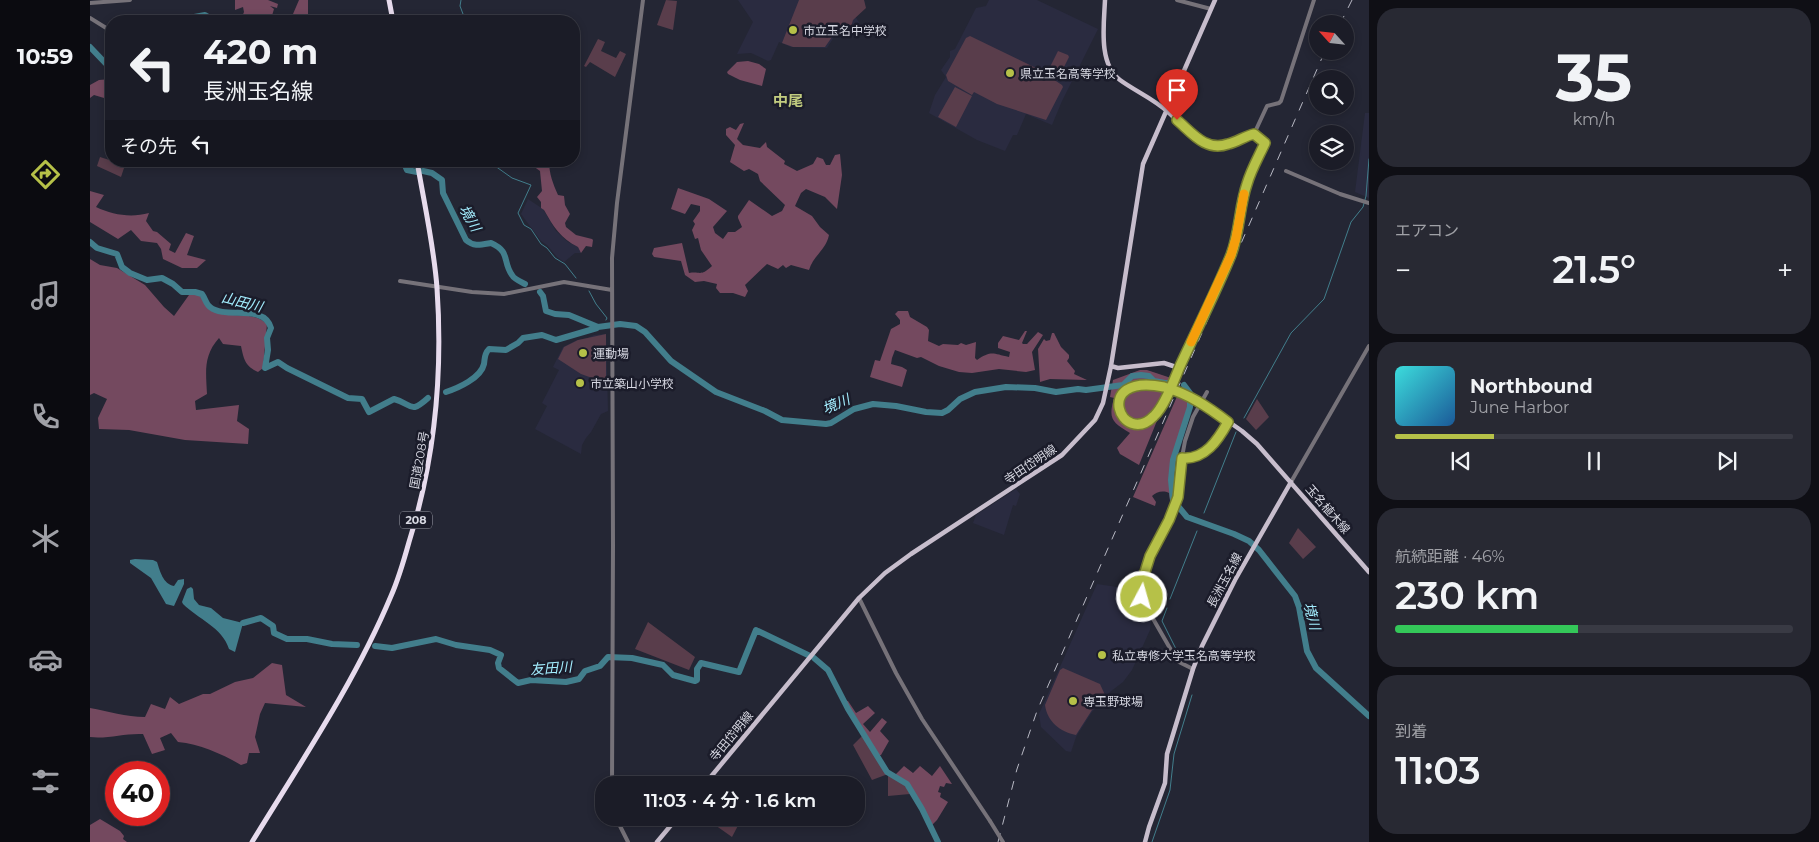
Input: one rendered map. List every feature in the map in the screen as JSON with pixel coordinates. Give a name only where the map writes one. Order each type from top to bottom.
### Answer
[{"type":"highway","points":[[389,0],[392,15]]},
{"type":"highway","name":"国道208号","points":[[252,842],[353,674],[392,595],[420,506],[432,450],[438,380],[437,287],[418,167]]},
{"type":"main road","points":[[1105,0],[1103,38],[1107,60],[1116,77],[1166,110],[1200,141],[1212,146],[1227,145],[1254,134]]},
{"type":"main road","name":"寺田岱明線","points":[[711,776],[859,598],[884,573],[1062,455],[1088,429],[1103,403],[1108,382],[1143,164],[1214,0]]},
{"type":"main road","points":[[1111,366],[1118,368],[1164,363],[1179,368],[1174,379],[1171,384],[1157,413],[1143,424],[1136,425],[1128,422],[1119,412],[1119,401],[1124,391],[1135,386],[1156,386],[1179,392],[1193,397],[1242,431],[1257,444],[1291,482]]},
{"type":"main road","name":"長洲玉名線","points":[[1145,842],[1164,783],[1167,754],[1193,669],[1213,622],[1237,576],[1291,482]]},
{"type":"main road","name":"玉名植木線","points":[[1291,482],[1369,572]]},
{"type":"main road","points":[[657,842],[670,826]]},
{"type":"street","points":[[90,3],[130,0]]},
{"type":"street","points":[[612,776],[612,290],[615,222],[643,0]]},
{"type":"street","points":[[1177,0],[1211,9]]},
{"type":"street","points":[[1179,368],[1231,255],[1247,184],[1265,143],[1254,134],[1267,106],[1281,101],[1314,0]]},
{"type":"street","points":[[90,18],[105,27]]},
{"type":"street","points":[[1286,171],[1340,194],[1366,202]]},
{"type":"street","points":[[400,280],[472,292],[504,294],[564,282],[612,290]]},
{"type":"street","points":[[1291,482],[1369,346]]},
{"type":"street","points":[[1193,669],[1179,662],[1175,656],[1144,603],[1140,588],[1150,556],[1169,520],[1178,497],[1182,458],[1194,417],[1207,392]]},
{"type":"street","points":[[1182,458],[1199,456],[1208,450],[1228,422]]},
{"type":"street","points":[[859,598],[896,673],[922,718],[1003,842]]},
{"type":"street","points":[[620,826],[628,842]]},
{"type":"shaded area","points":[[235,0],[268,0],[278,4],[277,8],[270,6],[274,9],[272,15],[243,15],[243,7],[235,10]]},
{"type":"shaded area","points":[[299,0],[308,0],[308,15],[291,15]]},
{"type":"shaded area","points":[[666,0],[677,1],[673,30],[657,25]]},
{"type":"shaded area","name":"市立玉名中学校","points":[[738,0],[864,0],[865,4],[855,16],[862,27],[855,32],[839,29],[827,48],[791,47],[779,42],[771,60],[768,61],[751,53],[737,54],[753,22]]},
{"type":"shaded area","points":[[799,0],[864,0],[866,8],[853,20],[851,27],[839,27],[825,47],[793,47],[782,43]]},
{"type":"shaded area","name":"県立玉名高等学校","points":[[989,0],[1037,0],[1098,29],[1052,125],[1026,114],[1017,135],[1013,135],[1005,151],[977,140],[929,113],[935,95],[946,77],[941,70],[950,57],[950,51],[955,49],[976,8],[986,6]]},
{"type":"shaded area","points":[[970,36],[1036,68],[1062,85],[1063,87],[1046,120],[997,104],[974,92],[972,95],[948,81],[946,75],[966,38]]},
{"type":"shaded area","points":[[598,39],[605,42],[601,51],[616,58],[620,51],[626,54],[615,77],[590,62],[586,67],[584,66]]},
{"type":"shaded area","points":[[1058,51],[1069,57],[1057,77],[1048,71]]},
{"type":"shaded area","points":[[748,61],[759,64],[766,69],[762,86],[740,80],[728,74],[727,72],[737,62]]},
{"type":"shaded area","points":[[99,80],[105,80],[104,98],[94,95],[90,98],[90,85]]},
{"type":"shaded area","points":[[955,87],[972,96],[956,127],[938,117]]},
{"type":"shaded area","points":[[1365,113],[1369,113],[1369,198],[1355,192]]},
{"type":"shaded area","points":[[744,123],[737,139],[743,145],[760,148],[766,142],[767,147],[785,161],[784,164],[797,171],[813,164],[817,157],[823,159],[826,165],[830,165],[835,155],[840,154],[842,175],[837,209],[825,197],[806,189],[801,193],[795,206],[812,216],[829,235],[809,270],[791,265],[786,268],[783,265],[778,269],[767,264],[745,285],[748,291],[745,297],[733,293],[720,293],[716,288],[717,284],[704,281],[695,282],[685,275],[681,261],[654,257],[652,254],[654,248],[682,243],[689,273],[703,273],[712,266],[701,250],[698,238],[695,239],[692,230],[695,224],[693,221],[700,211],[700,206],[691,204],[685,214],[671,209],[678,188],[709,199],[727,211],[713,227],[715,233],[723,239],[728,232],[735,232],[742,227],[738,216],[749,200],[772,216],[782,211],[785,205],[760,181],[758,174],[749,169],[744,171],[730,162],[735,145],[726,135],[726,129],[730,127],[736,130],[740,124]]},
{"type":"shaded area","points":[[100,157],[105,159],[105,167],[124,167],[121,177],[97,166]]},
{"type":"shaded area","points":[[534,167],[550,167],[554,187],[558,195],[564,196],[565,205],[570,214],[565,223],[566,227],[576,235],[592,239],[592,247],[586,246],[581,253],[578,247],[562,236],[554,227],[541,208],[541,202],[537,197],[542,191],[540,171]]},
{"type":"shaded area","points":[[90,191],[104,195],[96,207],[102,210],[115,214],[129,215],[149,213],[146,221],[153,231],[157,232],[171,244],[169,250],[175,253],[186,233],[194,236],[187,255],[206,260],[197,268],[182,268],[163,259],[161,249],[157,243],[141,241],[131,230],[118,239],[90,222]]},
{"type":"shaded area","points":[[528,199],[543,209],[556,231],[568,242],[578,247],[581,253],[575,253],[564,262],[541,241],[521,214]]},
{"type":"shaded area","points":[[90,259],[100,265],[117,268],[145,285],[174,316],[189,295],[202,294],[207,307],[218,313],[250,316],[267,324],[263,368],[258,372],[254,370],[246,362],[241,346],[223,344],[219,338],[210,351],[208,358],[206,371],[207,394],[195,401],[196,410],[239,405],[237,421],[249,429],[248,444],[185,440],[129,430],[99,429],[98,418],[107,399],[94,393],[90,395]]},
{"type":"shaded area","points":[[898,311],[908,311],[910,317],[927,327],[929,330],[928,341],[939,346],[943,344],[958,345],[961,343],[966,345],[976,342],[975,358],[977,360],[989,354],[1009,357],[1010,352],[998,348],[998,343],[1003,336],[1019,340],[1027,331],[1022,343],[1027,344],[1038,332],[1043,335],[1032,352],[1035,370],[1026,372],[999,369],[972,373],[959,372],[939,366],[921,357],[917,358],[895,350],[891,364],[907,370],[902,387],[870,377],[875,360],[880,361],[891,329],[900,324],[900,320],[895,314]]},
{"type":"shaded area","points":[[1052,333],[1054,333],[1061,347],[1069,355],[1067,361],[1075,371],[1074,374],[1087,380],[1050,379],[1040,382],[1038,349],[1044,339],[1046,341],[1050,340]]},
{"type":"shaded area","name":"市立築山小学校","points":[[606,334],[608,411],[601,414],[582,445],[581,454],[535,429],[547,406],[542,403],[559,370],[553,367],[563,347],[577,340]]},
{"type":"shaded area","name":"運動場","points":[[606,334],[606,383],[581,374],[558,359],[564,347],[578,340]]},
{"type":"shaded area","points":[[1140,370],[1147,370],[1174,379],[1139,465],[1120,454],[1117,448],[1130,433],[1115,423],[1111,411],[1114,398],[1110,397],[1113,380]]},
{"type":"shaded area","points":[[1179,392],[1191,393],[1188,411],[1172,466],[1173,500],[1170,500],[1169,493],[1158,493],[1152,496],[1156,502],[1155,506],[1133,497]]},
{"type":"shaded area","points":[[1257,399],[1269,417],[1256,430],[1246,419]]},
{"type":"shaded area","points":[[1016,489],[1020,494],[1016,506],[1013,505],[1004,535],[973,523],[976,515]]},
{"type":"shaded area","points":[[1298,528],[1316,547],[1303,559],[1289,543]]},
{"type":"shaded area","points":[[130,560],[157,562],[162,577],[170,585],[174,586],[178,580],[184,579],[184,584],[174,606],[166,604],[151,578],[130,563]]},
{"type":"shaded area","name":"私立専修大学玉名高等学校","points":[[1097,584],[1137,590],[1138,596],[1151,618],[1150,630],[1132,670],[1123,682],[1110,692],[1092,712],[1076,737],[1071,752],[1066,751],[1041,727],[1039,714]]},
{"type":"shaded area","points":[[191,587],[194,599],[199,605],[211,608],[223,618],[243,623],[235,652],[229,649],[226,641],[215,629],[183,604],[187,589]]},
{"type":"shaded area","points":[[648,622],[695,657],[689,670],[635,649]]},
{"type":"shaded area","points":[[272,663],[282,665],[286,695],[306,707],[265,703],[260,714],[255,737],[260,753],[249,753],[247,763],[241,765],[211,750],[178,742],[171,733],[160,738],[165,750],[152,754],[143,734],[90,737],[90,708],[145,717],[151,704],[165,709],[170,697],[179,704],[203,694],[210,694],[235,682],[253,678]]},
{"type":"shaded area","name":"専玉野球場","points":[[1063,668],[1100,684],[1105,695],[1092,710],[1076,735],[1070,734],[1055,725],[1046,711],[1045,705],[1060,670]]},
{"type":"shaded area","points":[[844,700],[848,701],[856,713],[868,706],[875,713],[863,724],[870,732],[882,718],[887,722],[880,731],[889,741],[881,755],[878,755],[874,750]]},
{"type":"shaded area","points":[[863,735],[888,774],[872,780],[853,745]]},
{"type":"shaded area","points":[[904,766],[913,773],[920,766],[932,776],[940,766],[952,784],[946,783],[944,787],[940,786],[938,792],[941,793],[940,797],[948,802],[932,825],[908,783],[895,775]]},
{"type":"shaded area","points":[[888,774],[906,785],[910,794],[888,796]]},
{"type":"shaded area","points":[[100,819],[105,822],[105,826],[112,826],[120,831],[124,836],[123,839],[127,842],[90,842],[90,825]]},
{"type":"shaded area","points":[[716,826],[738,826],[732,837]]},
{"type":"waterway","points":[[461,0],[460,6],[462,15]]},
{"type":"waterway","name":"境川","points":[[90,47],[105,63]]},
{"type":"waterway","points":[[1244,418],[1291,333],[1324,299],[1351,222],[1363,207],[1366,196],[1369,159]]},
{"type":"waterway","name":"境川","points":[[406,167],[407,170],[417,172]]},
{"type":"waterway","points":[[496,167],[512,178],[531,185],[518,213],[524,225],[531,229],[541,244],[555,258],[565,264],[576,278]]},
{"type":"waterway","name":"境川","points":[[423,171],[432,173],[442,180],[443,193],[466,240],[475,245],[491,243],[497,246],[504,253],[509,270],[513,276],[525,284]]},
{"type":"waterway","name":"山田川","points":[[90,242],[97,248],[117,254],[122,267],[130,273],[147,280],[162,278],[182,292],[202,294],[209,306],[217,311],[253,314],[267,320],[271,328],[267,338],[268,350],[265,368],[278,362],[348,398],[362,399],[369,412],[394,399],[414,407],[428,398]]},
{"type":"waterway","points":[[589,291],[607,318],[606,320]]},
{"type":"waterway","name":"境川","points":[[540,292],[543,296],[546,311],[569,315],[598,327],[620,324],[636,326],[645,332],[671,361],[716,392],[765,411],[782,420],[826,424],[854,409],[873,404],[942,413],[960,399],[975,392],[1006,387],[1035,388],[1056,392],[1078,389],[1086,390],[1123,385],[1132,376],[1141,375],[1149,376],[1154,381],[1175,383]]},
{"type":"waterway","name":"山田川","points":[[446,392],[474,378],[482,369],[485,354],[489,349],[506,350],[523,338],[542,335],[556,340],[597,328]]},
{"type":"waterway","name":"境川","points":[[1184,385],[1190,393],[1190,407],[1173,460],[1171,480],[1173,500],[1187,517],[1234,534],[1249,541],[1259,550],[1295,596],[1299,607],[1307,651],[1316,668],[1369,716]]},
{"type":"waterway","points":[[1204,513],[1236,432]]},
{"type":"waterway","points":[[1170,599],[1197,531]]},
{"type":"waterway","points":[[1167,608],[1162,621],[1180,657]]},
{"type":"waterway","name":"友田川","points":[[243,623],[261,618],[273,626],[274,633],[287,639],[307,639],[332,644],[357,645]]},
{"type":"waterway","name":"友田川","points":[[375,646],[392,648],[436,639],[456,645],[490,650],[501,655],[498,663],[499,668],[518,683],[531,680],[566,682],[579,679],[585,671],[600,666],[608,657],[632,658],[663,665],[673,675],[695,681],[697,680],[697,669],[701,663],[739,672],[756,630]]},
{"type":"waterway","name":"友田川","points":[[758,631],[808,655]]},
{"type":"waterway","name":"友田川","points":[[814,658],[828,670],[848,709],[887,772],[907,784],[938,842]]},
{"type":"waterway","points":[[1152,842],[1170,790],[1174,754],[1192,695]]},
{"type":"railway","points":[[1344,15],[1352,0]]},
{"type":"railway","points":[[998,842],[1017,769],[1037,711],[1321,60]]},
{"type":"slow traffic","points":[[1191,342],[1231,255],[1244,194]]},
{"type":"place","name":"市立玉名中学校","points":[[793,30]]},
{"type":"place","name":"県立玉名高等学校","points":[[1010,73]]},
{"type":"place","name":"運動場","points":[[583,353]]},
{"type":"place","name":"市立築山小学校","points":[[580,383]]},
{"type":"place","name":"私立専修大学玉名高等学校","points":[[1102,655]]},
{"type":"place","name":"専玉野球場","points":[[1073,701]]},
{"type":"district","name":"中尾","points":[[788,100]]},
{"type":"route","points":[[1142,597],[1140,588],[1146,566],[1169,520],[1178,497],[1182,458],[1199,456],[1208,450],[1228,422],[1193,397],[1171,389],[1165,387],[1151,385],[1135,386],[1124,391],[1120,396],[1119,412],[1128,422],[1136,425],[1143,424],[1157,413],[1163,402],[1171,384],[1193,338],[1231,255],[1247,184],[1265,143],[1254,134],[1251,134],[1227,145],[1212,146],[1200,141],[1177,120]]}]
